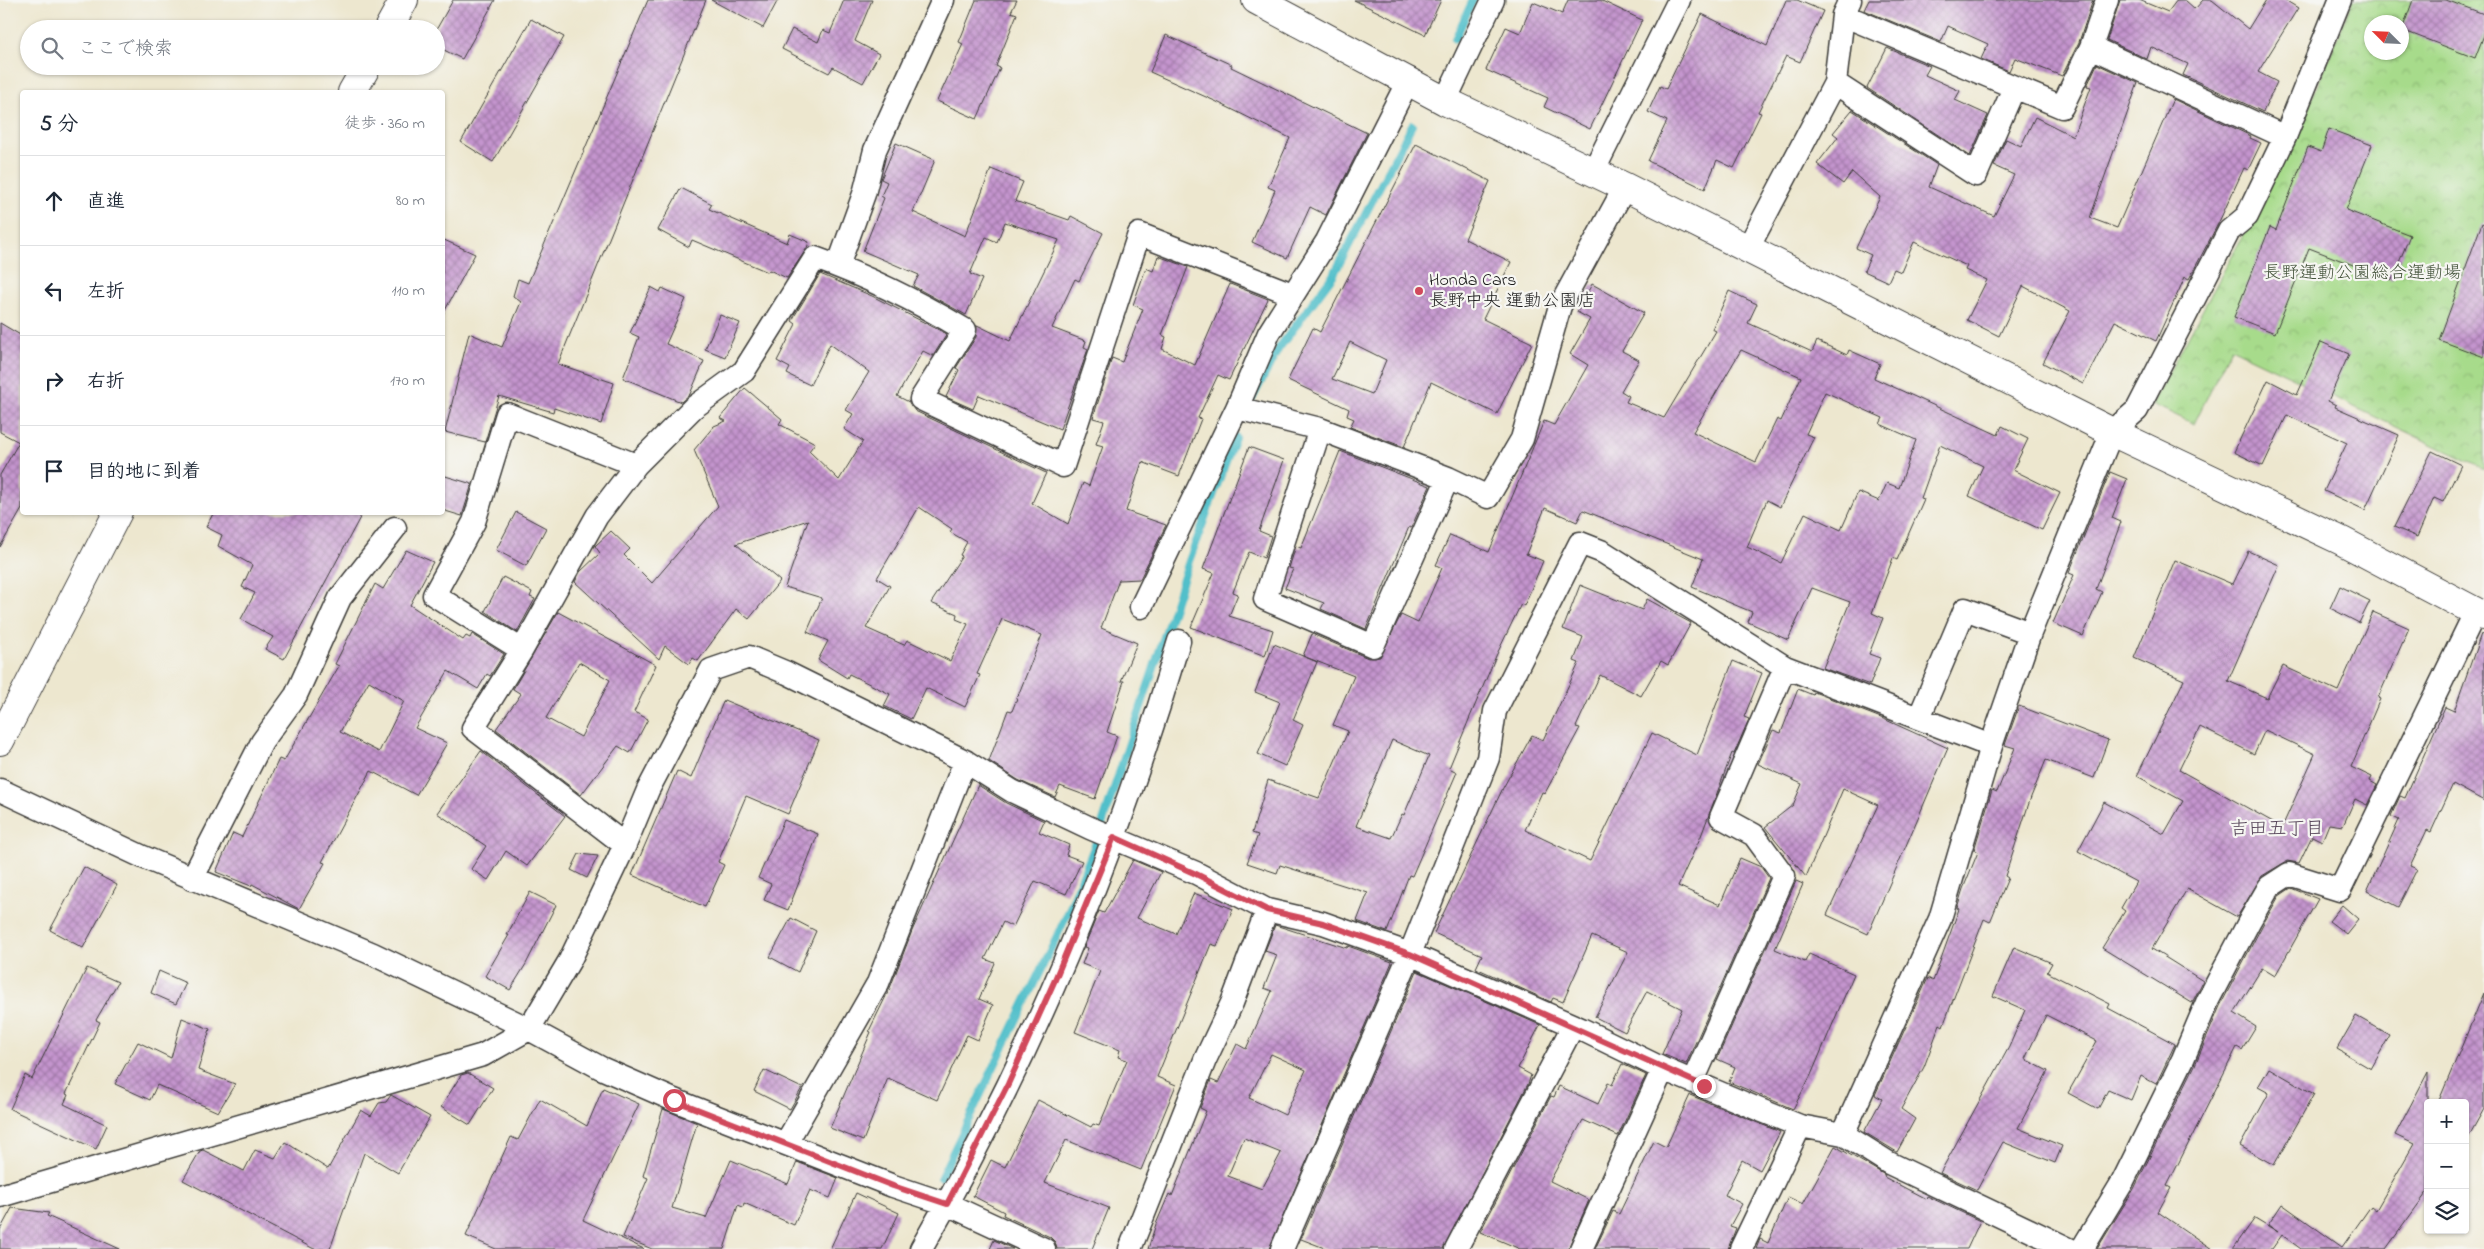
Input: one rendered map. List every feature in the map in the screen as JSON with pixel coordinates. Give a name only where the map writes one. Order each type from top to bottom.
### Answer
[{"type":"street","points":[[393,20],[404,0]]},
{"type":"street","points":[[838,266],[864,194],[875,150],[943,0]]},
{"type":"street","points":[[1256,0],[1409,80],[1445,101],[1748,248],[2112,432],[2342,541],[2480,613],[2340,890],[2289,874],[2269,887],[2208,1000],[2183,1059],[2122,1183],[2082,1249]]},
{"type":"street","points":[[1445,101],[1493,0]]},
{"type":"street","points":[[1593,172],[1679,0]]},
{"type":"street","points":[[1748,248],[1835,83],[1846,7],[2014,88],[2062,107],[2091,47],[2107,0]]},
{"type":"street","points":[[1843,1134],[1940,919],[1991,746],[2030,633],[2112,432],[2137,410],[2229,231],[2247,216],[2285,137],[2340,0]]},
{"type":"street","points":[[2091,47],[2285,137]]},
{"type":"street","points":[[353,90],[362,75]]},
{"type":"street","points":[[1141,607],[1237,408],[1269,333],[1327,241],[1409,80]]},
{"type":"street","points":[[1835,83],[1976,175],[2014,88]]},
{"type":"street","points":[[1237,408],[1320,429],[1448,478],[1488,497],[1522,438],[1560,306],[1625,187]]},
{"type":"street","points":[[625,846],[473,728],[522,650],[597,516],[636,465],[693,408],[744,371],[815,258],[838,266],[964,330],[921,398],[1063,466],[1139,234],[1292,294]]},
{"type":"street","points":[[522,650],[434,595],[474,522],[507,414],[636,465]]},
{"type":"street","points":[[1320,429],[1265,599],[1373,646],[1448,478]]},
{"type":"street","points":[[0,741],[116,515]]},
{"type":"street","points":[[192,879],[262,742],[296,695],[340,598],[396,528]]},
{"type":"street","points":[[1282,1249],[1410,954],[1488,758],[1495,711],[1580,543],[1604,552],[1785,667],[1991,746]]},
{"type":"street","points":[[1919,718],[1965,608],[2030,633]]},
{"type":"street","points":[[921,1249],[947,1204],[1016,1067],[1103,833],[1163,695],[1180,640]]},
{"type":"street","points":[[0,1196],[482,1055],[529,1029],[570,960],[625,846],[648,790],[711,670],[749,657],[787,673],[853,708],[965,761],[1012,790],[1196,874],[1267,910],[1323,923],[1410,954],[1573,1026],[1663,1069],[1800,1126],[1843,1134],[1889,1163],[2069,1249]]},
{"type":"street","points":[[1693,1081],[1784,876],[1754,834],[1721,817],[1785,667]]},
{"type":"street","points":[[786,1143],[878,983],[965,761]]},
{"type":"street","points":[[0,790],[26,804],[192,879],[373,954],[529,1029],[601,1068],[674,1100],[893,1186],[947,1204],[1044,1249]]},
{"type":"street","points":[[1130,1249],[1206,1060],[1232,1003],[1267,910]]},
{"type":"street","points":[[1456,1249],[1573,1026]]},
{"type":"street","points":[[1581,1249],[1663,1069]]},
{"type":"street","points":[[1741,1249],[1800,1126]]},
{"type":"green space","name":"長野運動公園総合運動場","points":[[2353,0],[2484,0],[2484,469],[2231,348],[2194,424],[2152,404],[2297,135]]},
{"type":"building","points":[[453,0],[495,0],[462,59],[445,50],[445,20],[442,20]]},
{"type":"building","points":[[648,0],[706,0],[558,364],[614,383],[601,424],[554,408],[553,412],[499,396],[485,442],[445,432],[469,333],[502,347],[521,302],[513,296],[518,279],[528,283]]},
{"type":"building","points":[[711,0],[778,0],[763,28]]},
{"type":"building","points":[[844,0],[872,0],[855,41],[879,54],[863,83],[833,67],[829,73],[782,49],[792,29],[818,42],[823,30],[830,33]]},
{"type":"building","points":[[976,0],[1017,0],[1011,12],[1017,14],[996,66],[1000,68],[977,119],[937,101],[963,44],[959,42]]},
{"type":"building","points":[[1354,0],[1441,0],[1425,35]]},
{"type":"building","points":[[1568,0],[1600,0],[1642,20],[1590,129],[1544,107],[1548,98],[1486,70],[1506,27],[1520,33],[1533,2],[1562,14]]},
{"type":"building","points":[[1786,0],[1797,0],[1823,11],[1800,62],[1786,56],[1758,112],[1761,113],[1734,168],[1717,160],[1705,189],[1648,161],[1667,121],[1648,112],[1660,86],[1666,89],[1702,14],[1767,46]]},
{"type":"building","points":[[1869,0],[2093,0],[2079,42],[2062,76],[2015,58],[2009,71],[1981,59],[1988,44],[1948,26],[1941,42],[1864,10]]},
{"type":"building","points":[[2120,0],[2139,0],[2168,12],[2177,0],[2185,0],[2195,9],[2203,0],[2212,0],[2248,29],[2266,0],[2285,0],[2298,8],[2258,72],[2277,82],[2263,112],[2183,75],[2188,64],[2151,47],[2147,59],[2107,40]]},
{"type":"building","points":[[2413,0],[2446,0],[2484,14],[2484,35],[2475,58],[2409,33],[2408,15]]},
{"type":"building","points":[[531,19],[564,37],[493,162],[461,142]]},
{"type":"building","points":[[1166,35],[1232,65],[1231,67],[1367,133],[1326,215],[1310,207],[1287,258],[1252,242],[1275,190],[1268,187],[1290,138],[1150,72]]},
{"type":"building","points":[[1887,48],[1930,66],[1925,75],[1960,91],[1955,100],[1988,115],[1970,156],[1867,88]]},
{"type":"building","points":[[2097,64],[2138,83],[2090,218],[2117,228],[2173,99],[2251,136],[2250,138],[2261,143],[2248,170],[2244,168],[2218,224],[2189,279],[2185,277],[2156,341],[2115,321],[2083,384],[2043,363],[2070,311],[2023,286],[1999,336],[1967,320],[1987,280],[1965,270],[1967,266],[1914,242],[1901,272],[1894,269],[1888,282],[1864,271],[1871,255],[1856,248],[1880,197],[1852,172],[1843,184],[1817,164],[1838,137],[1833,133],[1852,110],[1937,165],[1929,187],[1994,216],[2014,175],[1994,166],[2006,139],[2021,146],[2035,117],[2073,136],[2091,87],[2087,86]]},
{"type":"building","points":[[2329,129],[2372,145],[2346,210],[2410,235],[2392,280],[2309,248],[2275,333],[2234,317],[2270,227],[2276,230],[2308,147],[2321,152]]},
{"type":"building","points":[[896,143],[935,160],[913,212],[965,236],[991,169],[1023,182],[1015,201],[1069,220],[1071,216],[1103,233],[1079,281],[1075,279],[1052,328],[1086,341],[1084,347],[1088,349],[1060,429],[979,395],[973,409],[946,397],[959,370],[956,368],[976,337],[977,325],[1010,341],[1059,240],[1005,222],[997,242],[986,237],[970,274],[982,279],[966,315],[913,286],[919,275],[863,251],[884,198],[881,196],[887,182],[881,179]]},
{"type":"building","name":"Honda Cars 長野中央 運動公園店","points":[[1416,144],[1490,181],[1465,239],[1511,262],[1483,319],[1532,343],[1497,414],[1431,382],[1404,447],[1350,427],[1354,419],[1347,416],[1349,409],[1288,380],[1313,328],[1320,332]],"holes":[[[1350,342],[1386,360],[1372,394],[1332,379]]]},
{"type":"building","points":[[681,188],[712,204],[709,209],[787,243],[790,234],[809,242],[807,248],[787,278],[692,240],[689,247],[658,230]]},
{"type":"building","points":[[2482,223],[2484,224],[2484,357],[2439,340]]},
{"type":"building","points":[[445,240],[475,254],[445,310]]},
{"type":"building","points":[[1158,256],[1188,267],[1162,335],[1166,337],[1162,349],[1195,365],[1230,284],[1268,299],[1229,380],[1218,375],[1198,418],[1201,419],[1179,476],[1142,462],[1126,511],[1166,525],[1140,579],[1119,580],[1101,628],[1137,643],[1121,681],[1124,681],[1107,732],[1117,736],[1095,799],[1060,786],[1055,797],[1018,780],[989,761],[1008,710],[1012,711],[1042,635],[1002,619],[977,674],[980,675],[965,707],[926,688],[911,719],[884,706],[890,694],[849,674],[847,678],[818,660],[828,641],[807,632],[822,598],[785,587],[808,520],[736,544],[780,581],[749,619],[736,609],[698,661],[693,658],[689,664],[665,646],[659,659],[575,582],[580,572],[600,553],[595,546],[611,531],[630,549],[624,555],[652,583],[718,506],[694,450],[714,426],[726,421],[720,418],[745,388],[782,419],[779,424],[815,443],[809,451],[839,480],[863,441],[844,429],[853,414],[846,410],[869,372],[830,344],[810,385],[787,374],[790,368],[777,361],[796,324],[792,321],[820,274],[872,296],[947,334],[933,356],[923,351],[897,396],[909,402],[915,411],[1046,473],[1032,503],[1068,524],[1083,483],[1089,486],[1103,446],[1096,444],[1104,421],[1093,418],[1112,358],[1122,362],[1143,309],[1133,305],[1146,268],[1153,271]],"holes":[[[919,507],[952,529],[950,532],[967,542],[960,555],[962,556],[931,603],[957,614],[956,619],[968,624],[950,661],[907,640],[904,645],[866,628],[890,586],[877,578]]]},
{"type":"building","points":[[1592,284],[1644,313],[1622,351],[1639,360],[1621,391],[1629,396],[1626,402],[1664,418],[1716,331],[1712,329],[1729,291],[1757,304],[1748,323],[1812,352],[1817,341],[1847,355],[1849,350],[1880,364],[1874,378],[1998,435],[2002,426],[2028,439],[2013,470],[2060,493],[2042,530],[1969,496],[1983,466],[1940,445],[1921,498],[1924,499],[1897,560],[1893,558],[1872,613],[1883,618],[1869,654],[1880,658],[1870,685],[1823,668],[1850,602],[1812,588],[1788,640],[1748,622],[1752,612],[1692,587],[1703,559],[1583,510],[1577,522],[1545,508],[1526,554],[1543,561],[1524,606],[1521,604],[1496,656],[1470,717],[1449,768],[1457,772],[1412,876],[1409,875],[1387,932],[1357,921],[1368,893],[1280,865],[1277,873],[1247,863],[1258,835],[1252,833],[1268,780],[1319,798],[1348,731],[1333,725],[1354,676],[1303,656],[1312,634],[1368,658],[1380,657],[1401,615],[1418,623],[1442,568],[1436,565],[1450,535],[1489,552],[1544,421],[1554,425],[1588,365],[1570,354],[1590,319],[1577,312]],"holes":[[[1741,350],[1801,377],[1781,421],[1777,419],[1756,462],[1693,432]],[[1825,392],[1883,418],[1880,424],[1916,440],[1899,488],[1887,483],[1879,501],[1858,492],[1841,530],[1805,513],[1781,563],[1747,547],[1767,500],[1780,507],[1814,437],[1806,434]],[[1392,740],[1429,756],[1404,815],[1402,814],[1391,838],[1356,826]]]},
{"type":"building","points":[[651,287],[660,292],[662,288],[686,299],[666,344],[704,361],[690,394],[681,402],[623,378],[639,337],[630,333]]},
{"type":"building","points":[[720,315],[740,323],[725,357],[705,349]]},
{"type":"building","points":[[0,323],[20,335],[20,512],[0,547],[0,475],[19,442],[0,432]]},
{"type":"building","points":[[2321,342],[2349,354],[2328,401],[2336,405],[2335,407],[2399,435],[2365,510],[2324,491],[2347,443],[2287,415],[2263,466],[2234,452],[2268,380],[2297,395]]},
{"type":"building","points":[[1249,447],[1284,460],[1259,531],[1271,536],[1264,558],[1249,552],[1233,592],[1238,594],[1229,616],[1273,630],[1265,656],[1191,627],[1214,573],[1203,569]]},
{"type":"building","points":[[1340,451],[1430,486],[1411,528],[1409,527],[1366,629],[1321,609],[1324,603],[1285,588],[1293,569],[1289,568],[1296,546],[1301,548]]},
{"type":"building","points":[[2432,451],[2461,465],[2443,502],[2434,498],[2417,537],[2394,527]]},
{"type":"building","points":[[2110,472],[2127,479],[2112,518],[2121,522],[2096,589],[2102,592],[2083,636],[2053,623],[2074,575],[2069,573]]},
{"type":"building","points":[[445,476],[472,484],[462,516],[445,511]]},
{"type":"building","points":[[516,512],[546,528],[526,566],[496,550]]},
{"type":"building","points":[[212,515],[361,515],[284,659],[265,649],[273,637],[241,619],[255,593],[242,587],[252,565],[218,546],[222,535],[206,527]]},
{"type":"building","points":[[406,550],[433,562],[410,605],[463,640],[466,636],[470,638],[472,634],[504,654],[490,676],[487,674],[478,689],[448,671],[415,728],[447,743],[416,795],[371,771],[322,862],[325,863],[299,909],[252,884],[251,886],[216,872],[233,833],[242,837],[279,759],[284,761],[339,666],[335,664],[375,584],[383,589]],"holes":[[[369,681],[404,701],[379,752],[340,732]]]},
{"type":"building","points":[[2248,551],[2279,565],[2228,681],[2267,698],[2283,666],[2338,691],[2373,612],[2409,628],[2378,698],[2380,699],[2351,767],[2372,777],[2370,781],[2377,785],[2367,805],[2355,799],[2343,826],[2329,824],[2322,841],[2312,836],[2299,863],[2287,861],[2262,876],[2237,917],[2187,889],[2152,949],[2203,981],[2192,1003],[2102,948],[2125,911],[2121,908],[2136,882],[2078,851],[2104,802],[2164,834],[2183,801],[2137,776],[2184,680],[2134,658],[2175,560],[2232,584]],"holes":[[[2200,727],[2254,754],[2265,730],[2315,754],[2282,827],[2179,770]]]},
{"type":"building","points":[[503,577],[532,592],[530,597],[535,599],[517,632],[485,611]]},
{"type":"building","points":[[1580,585],[1642,610],[1647,599],[1691,623],[1668,665],[1661,661],[1641,696],[1600,675],[1576,727],[1580,728],[1545,793],[1542,792],[1525,830],[1590,861],[1652,733],[1697,755],[1733,661],[1762,673],[1744,717],[1749,719],[1734,754],[1732,753],[1701,836],[1678,886],[1720,905],[1740,858],[1761,867],[1769,878],[1686,1064],[1662,1054],[1682,1009],[1647,991],[1625,1032],[1595,1017],[1628,952],[1592,936],[1563,1002],[1553,998],[1551,1002],[1476,968],[1482,955],[1434,933],[1503,788],[1532,735],[1543,740],[1579,663],[1574,661],[1583,637],[1563,629]]},
{"type":"building","points":[[2340,586],[2370,601],[2359,623],[2330,608]]},
{"type":"building","points":[[558,612],[656,665],[634,712],[648,719],[630,753],[618,746],[581,795],[496,729],[521,694],[513,689]],"holes":[[[579,662],[610,680],[581,737],[546,718]]]},
{"type":"building","points":[[2481,634],[2484,635],[2484,801],[2453,784],[2431,832],[2427,830],[2410,866],[2417,869],[2398,907],[2367,891],[2399,820],[2391,816],[2400,796],[2405,798],[2445,707],[2454,711]]},
{"type":"building","points":[[1274,644],[1317,662],[1293,720],[1303,725],[1285,766],[1258,754],[1280,702],[1255,692]]},
{"type":"building","points":[[1798,689],[1813,695],[1814,692],[1886,720],[1948,748],[1868,934],[1827,915],[1878,805],[1843,789],[1806,877],[1765,827],[1793,805],[1802,784],[1758,764],[1773,730],[1781,733]]},
{"type":"building","points":[[724,700],[819,740],[788,814],[746,796],[718,862],[724,865],[705,907],[632,875],[677,771],[691,778]]},
{"type":"building","points":[[2019,706],[2108,740],[2094,778],[2046,760],[2031,797],[2005,876],[2008,878],[1990,922],[1984,919],[1943,1026],[1940,1024],[1924,1067],[1901,1109],[1915,1119],[1897,1152],[1864,1132],[1882,1099],[1875,1095],[1928,978],[1933,981],[1959,909],[1957,908],[1963,889],[1978,852],[1974,850],[1992,790],[1997,792],[2015,748],[2005,745]]},
{"type":"building","points":[[481,751],[565,816],[527,866],[506,851],[488,880],[471,869],[486,846],[437,813]]},
{"type":"building","points":[[978,785],[1006,803],[1044,821],[1039,832],[1069,845],[1066,855],[1082,861],[1066,894],[1035,881],[1013,927],[1003,922],[985,959],[995,963],[979,999],[993,1005],[978,1040],[967,1035],[937,1100],[888,1078],[863,1141],[830,1128],[871,1032],[869,1031],[890,988],[912,931]]},
{"type":"building","points":[[784,820],[818,834],[788,910],[764,900],[771,884],[758,878]]},
{"type":"building","points":[[579,854],[598,856],[587,878],[571,870]]},
{"type":"building","points":[[1133,860],[1161,872],[1137,918],[1176,934],[1194,893],[1233,909],[1217,946],[1211,944],[1157,1077],[1176,1085],[1141,1170],[1066,1140],[1045,1183],[1109,1208],[1092,1249],[1057,1249],[1055,1242],[1050,1237],[1003,1215],[1004,1212],[973,1196],[991,1160],[1005,1167],[1038,1100],[1091,1127],[1093,1124],[1099,1126],[1127,1060],[1118,1057],[1120,1050],[1075,1032],[1100,971],[1082,964],[1088,948],[1084,947],[1099,911],[1104,913]]},
{"type":"building","points":[[84,867],[117,885],[83,948],[50,930]]},
{"type":"building","points":[[1796,881],[1803,884],[1775,949],[1805,962],[1809,954],[1854,974],[1811,1075],[1793,1109],[1729,1082],[1735,1067],[1717,1059]]},
{"type":"building","points":[[2291,888],[2318,899],[2275,976],[2262,968],[2234,1013],[2256,1027],[2242,1050],[2237,1047],[2167,1186],[2171,1188],[2158,1212],[2212,1249],[2097,1249],[2134,1189],[2195,1065],[2220,1006],[2262,926],[2279,896]]},
{"type":"building","points":[[530,892],[556,905],[526,964],[510,990],[485,976],[509,935],[507,935]]},
{"type":"building","points":[[2342,905],[2358,919],[2346,934],[2329,921]]},
{"type":"building","points":[[791,918],[816,931],[798,972],[770,957]]},
{"type":"building","points":[[1275,925],[1347,948],[1348,946],[1392,962],[1269,1249],[1148,1249],[1156,1224],[1169,1194],[1172,1196],[1206,1111],[1200,1108],[1211,1080],[1218,1083],[1237,1044],[1246,1049],[1272,991],[1264,988],[1277,955],[1265,951]],"holes":[[[1271,1054],[1306,1070],[1285,1115],[1249,1098]],[[1244,1138],[1281,1153],[1262,1189],[1228,1176]]]},
{"type":"building","points":[[2014,947],[2052,963],[2047,972],[2110,1004],[2108,1008],[2175,1044],[2156,1084],[2141,1076],[2131,1100],[2108,1090],[2098,1109],[2068,1093],[2097,1041],[2046,1015],[2025,1059],[2048,1071],[2018,1128],[2062,1146],[2055,1163],[2003,1142],[1977,1190],[1940,1173],[2009,1047],[2025,1010],[1993,996]]},
{"type":"building","points":[[87,968],[118,982],[96,1020],[100,1022],[66,1094],[68,1095],[64,1104],[107,1125],[96,1149],[10,1109],[25,1075],[32,1079]]},
{"type":"building","points":[[159,971],[186,983],[176,1004],[151,993]]},
{"type":"building","points":[[1417,971],[1540,1025],[1518,1068],[1531,1075],[1443,1249],[1327,1249],[1301,1239]]},
{"type":"building","points":[[2484,993],[2484,1109],[2469,1136],[2469,1099],[2440,1099]]},
{"type":"building","points":[[2356,1016],[2390,1035],[2371,1069],[2337,1049]]},
{"type":"building","points":[[182,1018],[210,1029],[198,1070],[235,1084],[218,1112],[157,1085],[150,1100],[115,1084],[138,1042],[171,1058]]},
{"type":"building","points":[[1622,1064],[1646,1075],[1618,1136],[1583,1120],[1550,1181],[1589,1200],[1568,1249],[1520,1249],[1480,1232],[1551,1096],[1554,1097],[1559,1086],[1598,1104],[1608,1083],[1612,1085]]},
{"type":"building","points":[[2269,1068],[2314,1094],[2274,1165],[2240,1146],[2269,1093],[2258,1087]]},
{"type":"building","points":[[764,1070],[802,1088],[790,1109],[754,1091]]},
{"type":"building","points":[[2428,1072],[2428,1099],[2424,1099],[2424,1197],[2386,1249],[2301,1249],[2282,1235],[2272,1249],[2233,1249],[2255,1218],[2278,1232],[2268,1225],[2282,1204],[2342,1247],[2371,1206],[2376,1210],[2414,1144],[2395,1135]]},
{"type":"building","points":[[468,1073],[493,1088],[470,1125],[441,1107],[461,1075]]},
{"type":"building","points":[[603,1088],[639,1104],[583,1220],[644,1249],[496,1249],[466,1236],[511,1137],[518,1140],[540,1099],[587,1126]]},
{"type":"building","points":[[391,1095],[430,1117],[398,1173],[364,1153],[330,1249],[314,1249],[183,1180],[200,1151],[203,1150],[244,1171],[255,1150],[275,1158],[285,1142],[328,1169],[361,1110],[371,1116],[379,1103],[386,1102]]},
{"type":"building","points":[[1690,1095],[1780,1132],[1760,1170],[1742,1160],[1725,1195],[1742,1204],[1730,1226],[1736,1228],[1728,1249],[1595,1249],[1613,1211],[1619,1214],[1654,1141],[1666,1147]]},
{"type":"building","points":[[663,1109],[697,1123],[672,1208],[706,1218],[731,1160],[788,1184],[797,1162],[838,1178],[830,1198],[810,1190],[794,1225],[744,1203],[743,1207],[738,1205],[724,1249],[652,1249],[623,1237],[648,1178],[643,1176]]},
{"type":"building","points":[[1835,1146],[1885,1175],[1884,1177],[1926,1199],[1927,1196],[1980,1221],[1967,1249],[1756,1249],[1760,1239],[1768,1243],[1788,1197],[1803,1204]]},
{"type":"building","points":[[856,1193],[899,1213],[882,1249],[830,1249]]},
{"type":"building","points":[[12,1208],[49,1213],[47,1216],[120,1249],[0,1249],[0,1230]]},
{"type":"building","points":[[994,1240],[1013,1249],[990,1249]]},
{"type":"waterway","points":[[1455,39],[1473,0]]},
{"type":"waterway","points":[[1252,399],[1279,348],[1334,274],[1412,125]]},
{"type":"waterway","points":[[941,1177],[1067,915],[1097,840],[1189,561],[1235,437]]},
{"type":"place","name":"Honda Cars 長野中央 運動公園店","points":[[1419,291]]},
{"type":"district","name":"吉田五丁目","points":[[2277,829]]},
{"type":"route","points":[[674,1100],[893,1186],[947,1204],[1008,1084],[1054,982],[1114,837],[1196,874],[1267,910],[1323,923],[1410,954],[1581,1029],[1663,1069],[1704,1086]]}]
